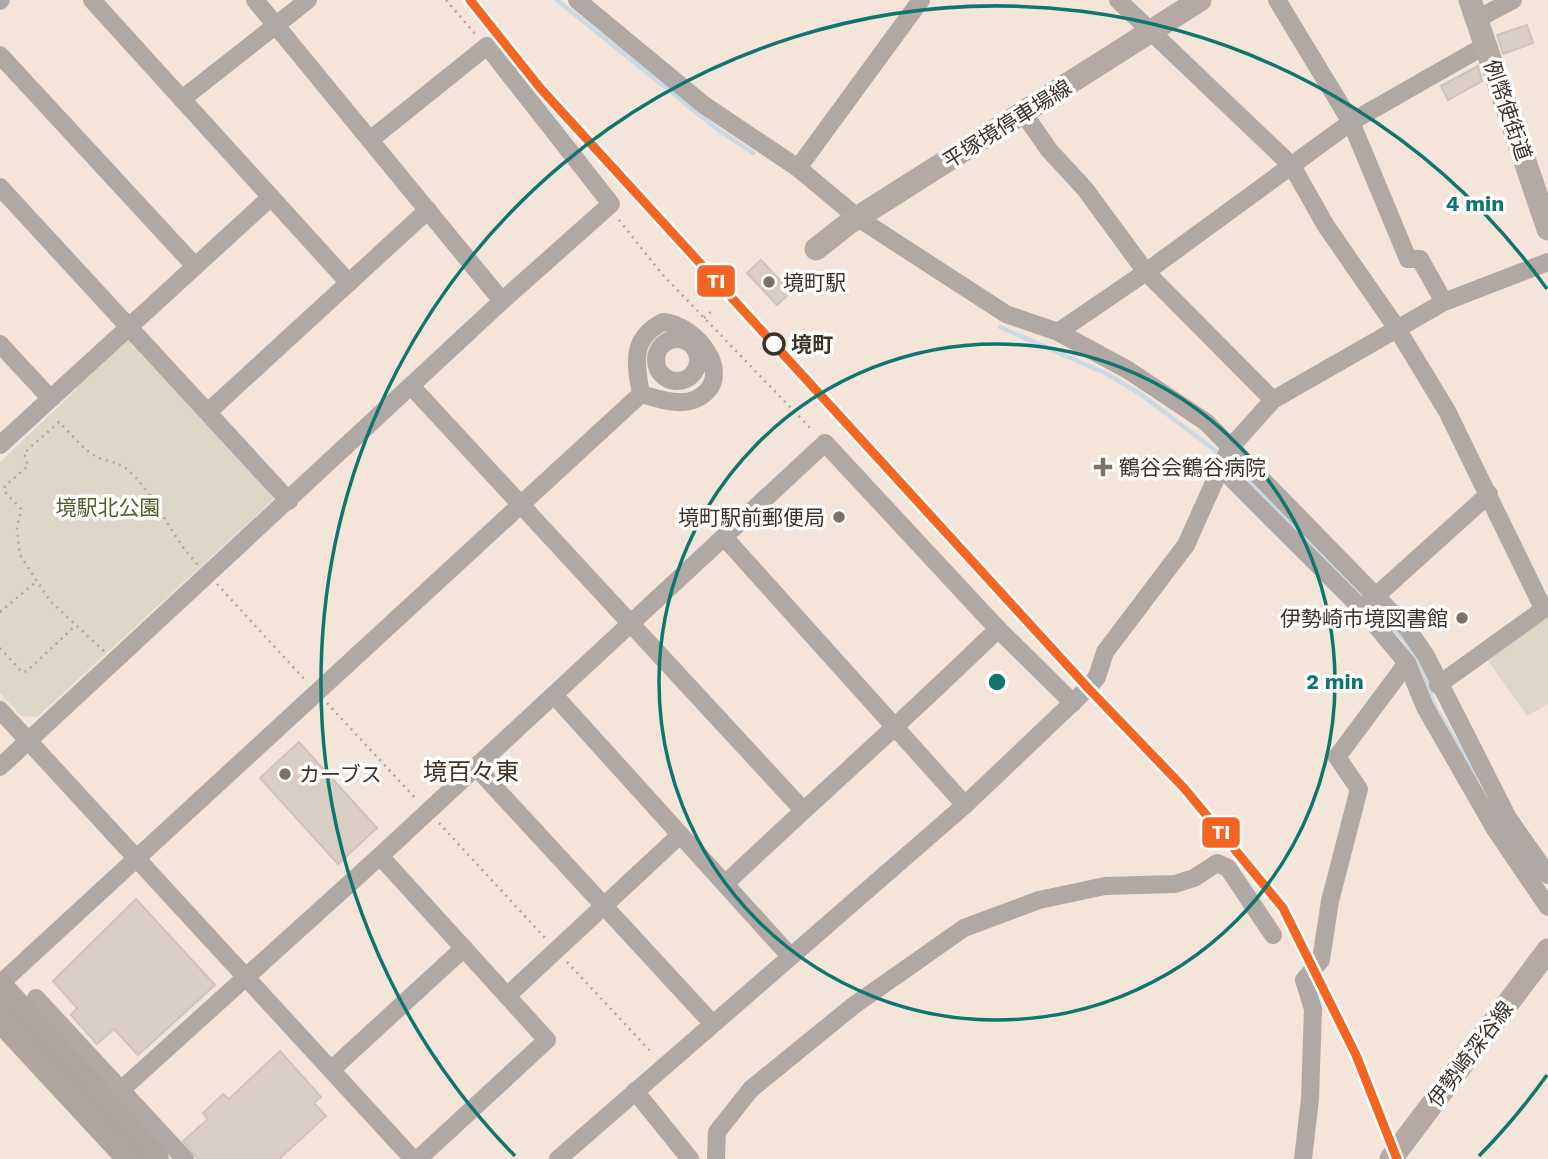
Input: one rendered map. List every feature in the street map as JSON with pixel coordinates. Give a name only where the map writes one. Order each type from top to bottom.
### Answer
[{"type":"highway","points":[[0,985],[84,1063],[156,1159]]},
{"type":"highway","points":[[0,1019],[130,1159]]},
{"type":"main road","name":"平塚境停車場線","points":[[816,249],[849,224],[1200,0]]},
{"type":"main road","name":"例幣使街道","points":[[1474,9],[1547,221]]},
{"type":"main road","name":"伊勢崎深谷線","points":[[1391,1159],[1548,950]]},
{"type":"street","points":[[92,0],[349,283]]},
{"type":"street","points":[[255,0],[502,301]]},
{"type":"street","points":[[182,99],[308,0]]},
{"type":"street","points":[[578,0],[704,105],[798,168],[849,224],[1006,314],[1058,332],[1128,370],[1206,422],[1368,602],[1407,663],[1425,707],[1495,829],[1548,907]]},
{"type":"street","points":[[798,168],[922,0]]},
{"type":"street","points":[[1118,0],[1292,166],[1326,226],[1396,327],[1447,411],[1546,607],[1438,685]]},
{"type":"street","points":[[1278,0],[1351,122],[1408,260],[1420,259],[1444,302]]},
{"type":"street","points":[[1474,9],[1513,0]]},
{"type":"street","points":[[1058,332],[1146,272],[1351,122],[1486,45]]},
{"type":"street","points":[[0,767],[209,576],[502,301],[611,204],[486,46],[370,140]]},
{"type":"street","points":[[0,55],[194,265]]},
{"type":"street","points":[[1024,114],[1049,150],[1085,189],[1146,272],[1273,400]]},
{"type":"street","points":[[0,187],[289,501]]},
{"type":"street","points":[[0,445],[271,197]]},
{"type":"street","points":[[209,411],[428,210]]},
{"type":"street","points":[[558,1159],[965,805],[1073,703],[1097,677],[1105,652],[1186,545],[1229,449],[1273,400],[1396,327],[1444,302],[1548,262]]},
{"type":"street","points":[[663,322],[674,323],[710,354],[715,368],[708,389],[696,399],[687,401],[641,394],[636,369],[639,341],[663,322]]},
{"type":"street","points":[[679,339],[695,342],[695,371],[682,380],[670,380],[660,373],[656,365],[658,349],[664,343],[679,339]]},
{"type":"street","points":[[0,344],[50,398]]},
{"type":"street","points":[[636,369],[656,365]]},
{"type":"street","points":[[665,399],[670,380]]},
{"type":"street","points":[[412,387],[803,810]]},
{"type":"street","points":[[0,985],[641,394]]},
{"type":"street","points":[[122,1089],[380,856],[825,443],[998,629],[1073,703]]},
{"type":"street","points":[[1222,469],[1368,602],[1407,628],[1426,656],[1438,685],[1508,818],[1548,876]]},
{"type":"street","points":[[1368,602],[1489,494]]},
{"type":"street","points":[[724,537],[965,805]]},
{"type":"street","points":[[726,883],[803,810],[897,728],[998,629]]},
{"type":"street","points":[[1303,1159],[1310,1099],[1313,1009],[1304,980],[1321,960],[1330,901],[1359,789],[1337,757],[1407,663]]},
{"type":"street","points":[[554,695],[790,956]]},
{"type":"street","points":[[0,710],[415,1159],[547,1040],[380,856]]},
{"type":"street","points":[[475,766],[712,1023]]},
{"type":"street","points":[[507,996],[680,835]]},
{"type":"street","points":[[716,1159],[717,1132],[751,1089],[863,998],[964,928],[1039,900],[1105,886],[1175,884],[1194,878],[1217,863],[1228,868],[1273,935]]},
{"type":"street","points":[[331,1070],[464,948]]},
{"type":"street","points":[[36,998],[84,1063],[122,1089],[185,1159]]},
{"type":"street","points":[[635,1091],[690,1159]]},
{"type":"path","points":[[446,0],[486,46]]},
{"type":"path","points":[[608,207],[662,274],[825,443]]},
{"type":"path","points":[[704,318],[713,309]]},
{"type":"path","points":[[107,653],[50,601],[20,555],[17,529],[20,509],[5,491],[5,486],[28,466],[24,453],[59,422],[97,457],[121,463],[134,476],[164,515],[177,543],[663,1066]]},
{"type":"path","points":[[0,612],[37,581]]},
{"type":"path","points":[[0,648],[22,672],[27,671],[75,626]]},
{"type":"green space","name":"境駅北公園","points":[[125,339],[131,339],[273,494],[273,500],[37,717],[21,716],[0,693],[0,462],[77,389],[74,385]]},
{"type":"green space","points":[[1548,612],[1548,704],[1527,716],[1486,658]]},
{"type":"building","points":[[1527,25],[1533,43],[1503,54],[1497,35]]},
{"type":"building","points":[[1478,66],[1482,81],[1448,100],[1441,86]]},
{"type":"building","name":"境町駅","points":[[761,260],[791,292],[777,305],[747,273]]},
{"type":"building","points":[[299,742],[377,828],[338,864],[260,778]]},
{"type":"building","points":[[136,899],[215,985],[138,1055],[114,1029],[97,1044],[71,1015],[77,1008],[53,981]]},
{"type":"building","points":[[280,1051],[321,1097],[314,1103],[326,1116],[279,1159],[198,1159],[183,1141],[208,1119],[203,1113],[223,1094],[229,1099]]},
{"type":"waterway","points":[[557,0],[717,129],[753,153]]},
{"type":"waterway","points":[[1000,327],[1107,374],[1142,395],[1221,455]]},
{"type":"waterway","points":[[1227,461],[1365,598]]},
{"type":"waterway","points":[[1371,604],[1406,642],[1424,677],[1436,709],[1478,777]]},
{"type":"transit line","name":"TI","points":[[470,0],[541,89],[1088,688],[1184,788],[1283,908],[1356,1055],[1397,1159]]},
{"type":"place","name":"境町駅","points":[[769,282]]},
{"type":"place","name":"境町","points":[[774,344]]},
{"type":"place","name":"鶴谷会鶴谷病院","points":[[1103,467]]},
{"type":"place","name":"境町駅前郵便局","points":[[839,517]]},
{"type":"place","name":"伊勢崎市境図書館","points":[[1462,618]]},
{"type":"place","name":"カーブス","points":[[285,774]]},
{"type":"district","name":"境百々東","points":[[471,772]]}]
